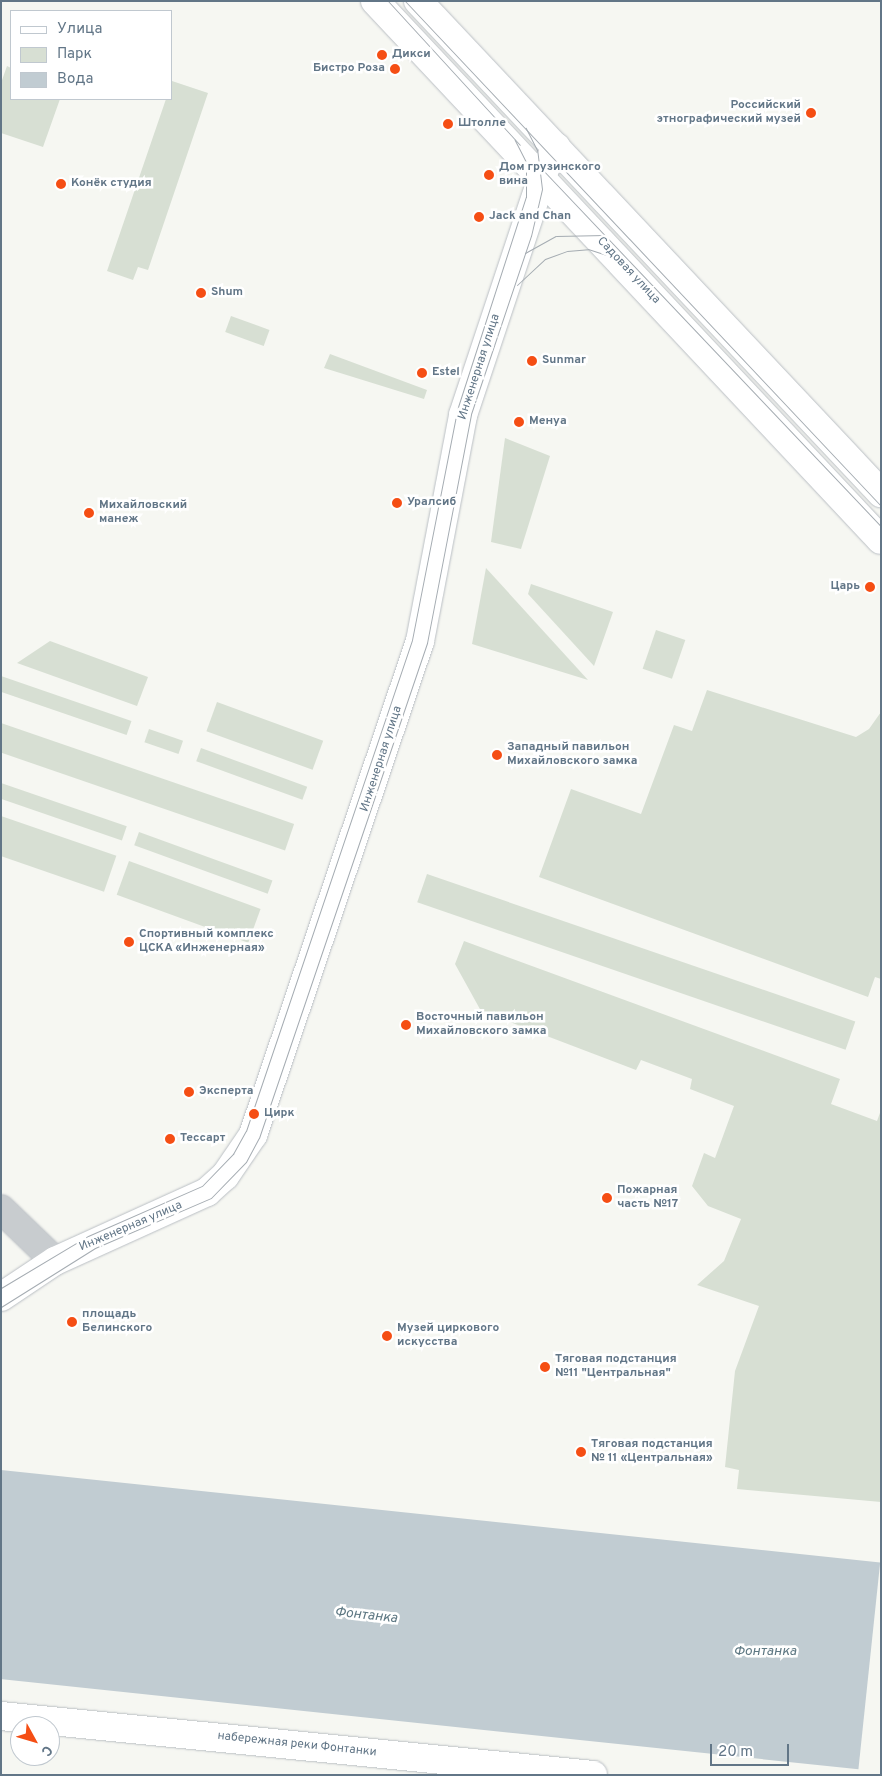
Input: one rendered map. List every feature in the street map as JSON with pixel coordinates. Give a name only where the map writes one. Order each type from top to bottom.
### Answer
[{"type":"main road","name":"Садовая улица","points":[[375,1],[881,540]]},
{"type":"main road","points":[[418,1],[881,492]]},
{"type":"main road","name":"Инженерная улица","points":[[55,1261],[207,1192],[225,1176],[253,1135],[420,641],[463,415],[541,179],[556,147]]},
{"type":"main road","points":[[1,1297],[55,1261]]},
{"type":"main road","name":"набережная реки Фонтанки","points":[[1,1716],[593,1775]]},
{"type":"street","points":[[1,1209],[55,1261]]},
{"type":"green space","points":[[7,66],[10,68],[10,100],[60,100],[43,147],[1,133],[1,83]]},
{"type":"green space","points":[[172,81],[208,93],[148,270],[138,267],[133,280],[107,271],[166,100],[172,100]]},
{"type":"green space","points":[[231,316],[270,330],[264,346],[225,332]]},
{"type":"green space","points":[[330,354],[427,390],[424,399],[324,368]]},
{"type":"green space","points":[[505,438],[550,456],[521,549],[491,542]]},
{"type":"green space","points":[[486,568],[588,680],[472,644]]},
{"type":"green space","points":[[531,584],[613,612],[594,666],[528,594]]},
{"type":"green space","points":[[656,630],[685,640],[672,679],[643,669]]},
{"type":"green space","points":[[50,641],[148,677],[137,706],[17,663]]},
{"type":"green space","points":[[1,676],[131,721],[127,735],[1,692]]},
{"type":"green space","points":[[707,690],[856,737],[869,729],[881,712],[881,979],[875,977],[868,997],[539,877],[571,789],[641,814],[674,725],[692,731]]},
{"type":"green space","points":[[217,702],[323,741],[313,770],[206,731]]},
{"type":"green space","points":[[1,723],[294,824],[285,850],[1,753]]},
{"type":"green space","points":[[149,729],[183,741],[178,754],[144,742]]},
{"type":"green space","points":[[201,748],[307,787],[302,800],[196,761]]},
{"type":"green space","points":[[1,783],[127,826],[122,840],[1,799]]},
{"type":"green space","points":[[1,816],[116,856],[104,892],[1,856]]},
{"type":"green space","points":[[139,832],[272,881],[268,894],[134,845]]},
{"type":"green space","points":[[129,861],[261,909],[248,943],[117,895]]},
{"type":"green space","points":[[427,874],[855,1021],[846,1050],[417,902]]},
{"type":"green space","points":[[464,941],[840,1079],[831,1104],[877,1121],[881,1110],[881,1502],[737,1489],[739,1470],[725,1467],[735,1371],[759,1306],[697,1285],[724,1261],[741,1219],[708,1206],[692,1186],[704,1153],[715,1158],[734,1106],[690,1089],[692,1079],[641,1060],[636,1070],[481,1011],[455,964]]},
{"type":"water","name":"Фонтанка","points":[[1,1470],[880,1562],[858,1769],[1,1679]]},
{"type":"tram line","points":[[388,1],[520,145]]},
{"type":"tram line","points":[[405,1],[881,506]]},
{"type":"tram line","points":[[1,1307],[95,1248],[211,1198],[246,1162],[259,1138],[427,643],[471,414],[531,236],[542,189],[537,150],[526,128]]},
{"type":"tram line","points":[[1,1288],[88,1236],[202,1186],[233,1154],[246,1131],[412,640],[457,410],[526,197],[526,162],[515,140]]},
{"type":"tram line","points":[[540,167],[881,526]]},
{"type":"tram line","points":[[525,253],[556,236],[605,235]]},
{"type":"tram line","points":[[517,285],[545,259],[567,251],[588,249],[626,261]]},
{"type":"place","name":"Дикси","points":[[382,55]]},
{"type":"place","name":"Бистро Роза","points":[[395,69]]},
{"type":"place","name":"Российский этнографический музей","points":[[811,113]]},
{"type":"place","name":"Штолле","points":[[448,124]]},
{"type":"place","name":"Дом грузинского вина","points":[[489,175]]},
{"type":"place","name":"Конёк студия","points":[[61,184]]},
{"type":"place","name":"Jack and Chan","points":[[479,217]]},
{"type":"place","name":"Shum","points":[[201,293]]},
{"type":"place","name":"Sunmar","points":[[532,361]]},
{"type":"place","name":"Estel","points":[[422,373]]},
{"type":"place","name":"Менуа","points":[[519,422]]},
{"type":"place","name":"Уралсиб","points":[[397,503]]},
{"type":"place","name":"Михайловский манеж","points":[[89,513]]},
{"type":"place","name":"Царь","points":[[870,587]]},
{"type":"place","name":"Западный павильон Михайловского замка","points":[[497,755]]},
{"type":"place","name":"Спортивный комплекс ЦСКА «Инженерная»","points":[[129,942]]},
{"type":"place","name":"Восточный павильон Михайловского замка","points":[[406,1025]]},
{"type":"place","name":"Эксперта","points":[[189,1092]]},
{"type":"place","name":"Цирк","points":[[254,1114]]},
{"type":"place","name":"Тессарт","points":[[170,1139]]},
{"type":"place","name":"Пожарная часть №17","points":[[607,1198]]},
{"type":"place","name":"площадь Белинского","points":[[72,1322]]},
{"type":"place","name":"Музей циркового искусства","points":[[387,1336]]},
{"type":"place","name":"Тяговая подстанция №11 \"Центральная\"","points":[[545,1367]]},
{"type":"place","name":"Тяговая подстанция № 11 «Центральная»","points":[[581,1452]]}]
